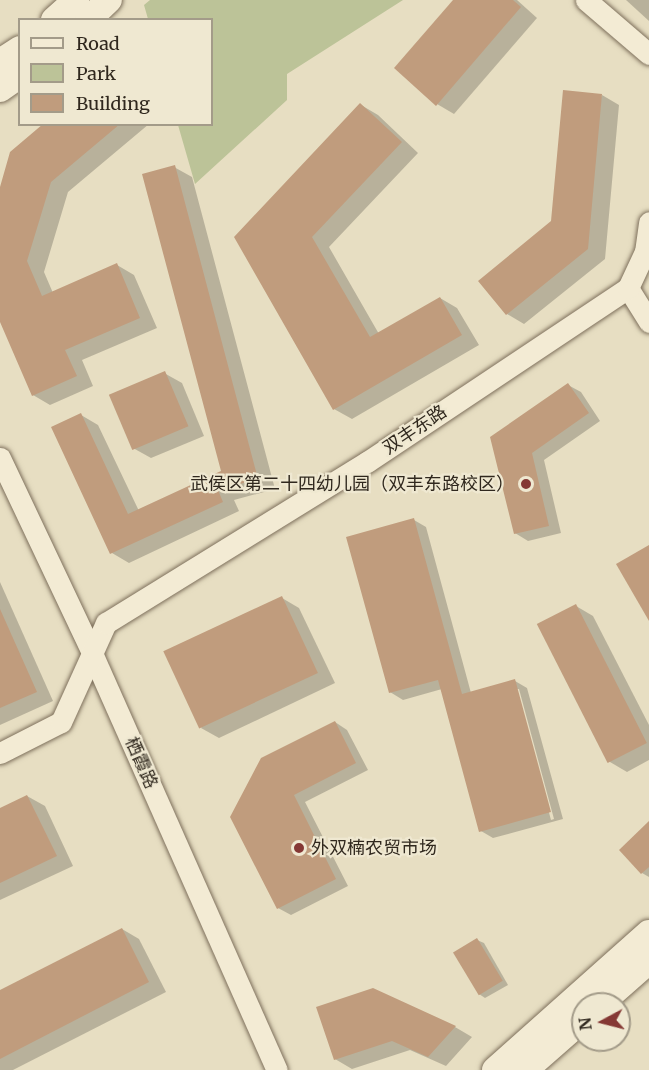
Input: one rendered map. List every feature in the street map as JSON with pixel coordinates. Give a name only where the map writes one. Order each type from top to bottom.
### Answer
[{"type":"street","points":[[56,18],[76,0]]},
{"type":"street","points":[[90,18],[109,0]]},
{"type":"street","points":[[586,0],[649,54]]},
{"type":"street","points":[[0,62],[18,50]]},
{"type":"street","points":[[0,89],[18,76]]},
{"type":"street","points":[[649,222],[645,252],[628,288],[649,322]]},
{"type":"street","name":"双丰东路","points":[[0,753],[61,722],[106,624],[367,462],[628,288]]},
{"type":"street","name":"栖霞路","points":[[0,458],[92,653],[277,1070]]},
{"type":"street","points":[[495,1070],[649,933]]},
{"type":"street","points":[[614,992],[649,961]]},
{"type":"street","points":[[525,1070],[571,1030]]},
{"type":"green space","points":[[150,0],[403,0],[287,74],[287,100],[195,184],[178,126],[213,126],[213,18],[148,18],[144,5]]},
{"type":"building","points":[[453,0],[513,0],[521,7],[436,106],[394,68]]},
{"type":"building","points":[[563,90],[602,94],[588,249],[506,315],[478,281],[551,221]]},
{"type":"building","points":[[360,103],[402,142],[312,237],[370,337],[440,297],[462,335],[333,410],[234,237]]},
{"type":"building","points":[[41,126],[118,126],[51,182],[27,261],[42,296],[117,263],[140,318],[65,350],[77,376],[32,396],[0,322],[0,187],[10,152]]},
{"type":"building","points":[[175,165],[258,479],[218,490],[223,502],[110,554],[51,427],[81,413],[128,514],[221,471],[142,174]]},
{"type":"building","points":[[165,371],[188,426],[132,450],[109,395]]},
{"type":"building","points":[[568,383],[589,413],[532,453],[549,526],[514,534],[490,437]]},
{"type":"building","points":[[414,518],[462,694],[515,679],[551,812],[479,832],[438,680],[389,693],[346,537]]},
{"type":"building","points":[[649,545],[649,621],[616,564]]},
{"type":"building","points":[[282,596],[318,673],[199,728],[163,651]]},
{"type":"building","points":[[576,604],[647,743],[608,763],[537,624]]},
{"type":"building","points":[[0,609],[37,692],[0,708]]},
{"type":"building","points":[[335,721],[356,763],[294,795],[336,879],[277,909],[230,817],[261,758]]},
{"type":"building","points":[[27,795],[57,856],[0,883],[0,808]]},
{"type":"building","points":[[649,821],[649,867],[641,874],[619,850]]},
{"type":"building","points":[[122,928],[149,982],[0,1059],[0,990]]},
{"type":"building","points":[[477,938],[503,981],[479,995],[453,952]]},
{"type":"building","points":[[373,988],[456,1026],[428,1057],[392,1041],[334,1060],[316,1007]]},
{"type":"place","name":"武侯区第二十四幼儿园（双丰东路校区）","points":[[526,484]]},
{"type":"place","name":"外双楠农贸市场","points":[[299,848]]}]
